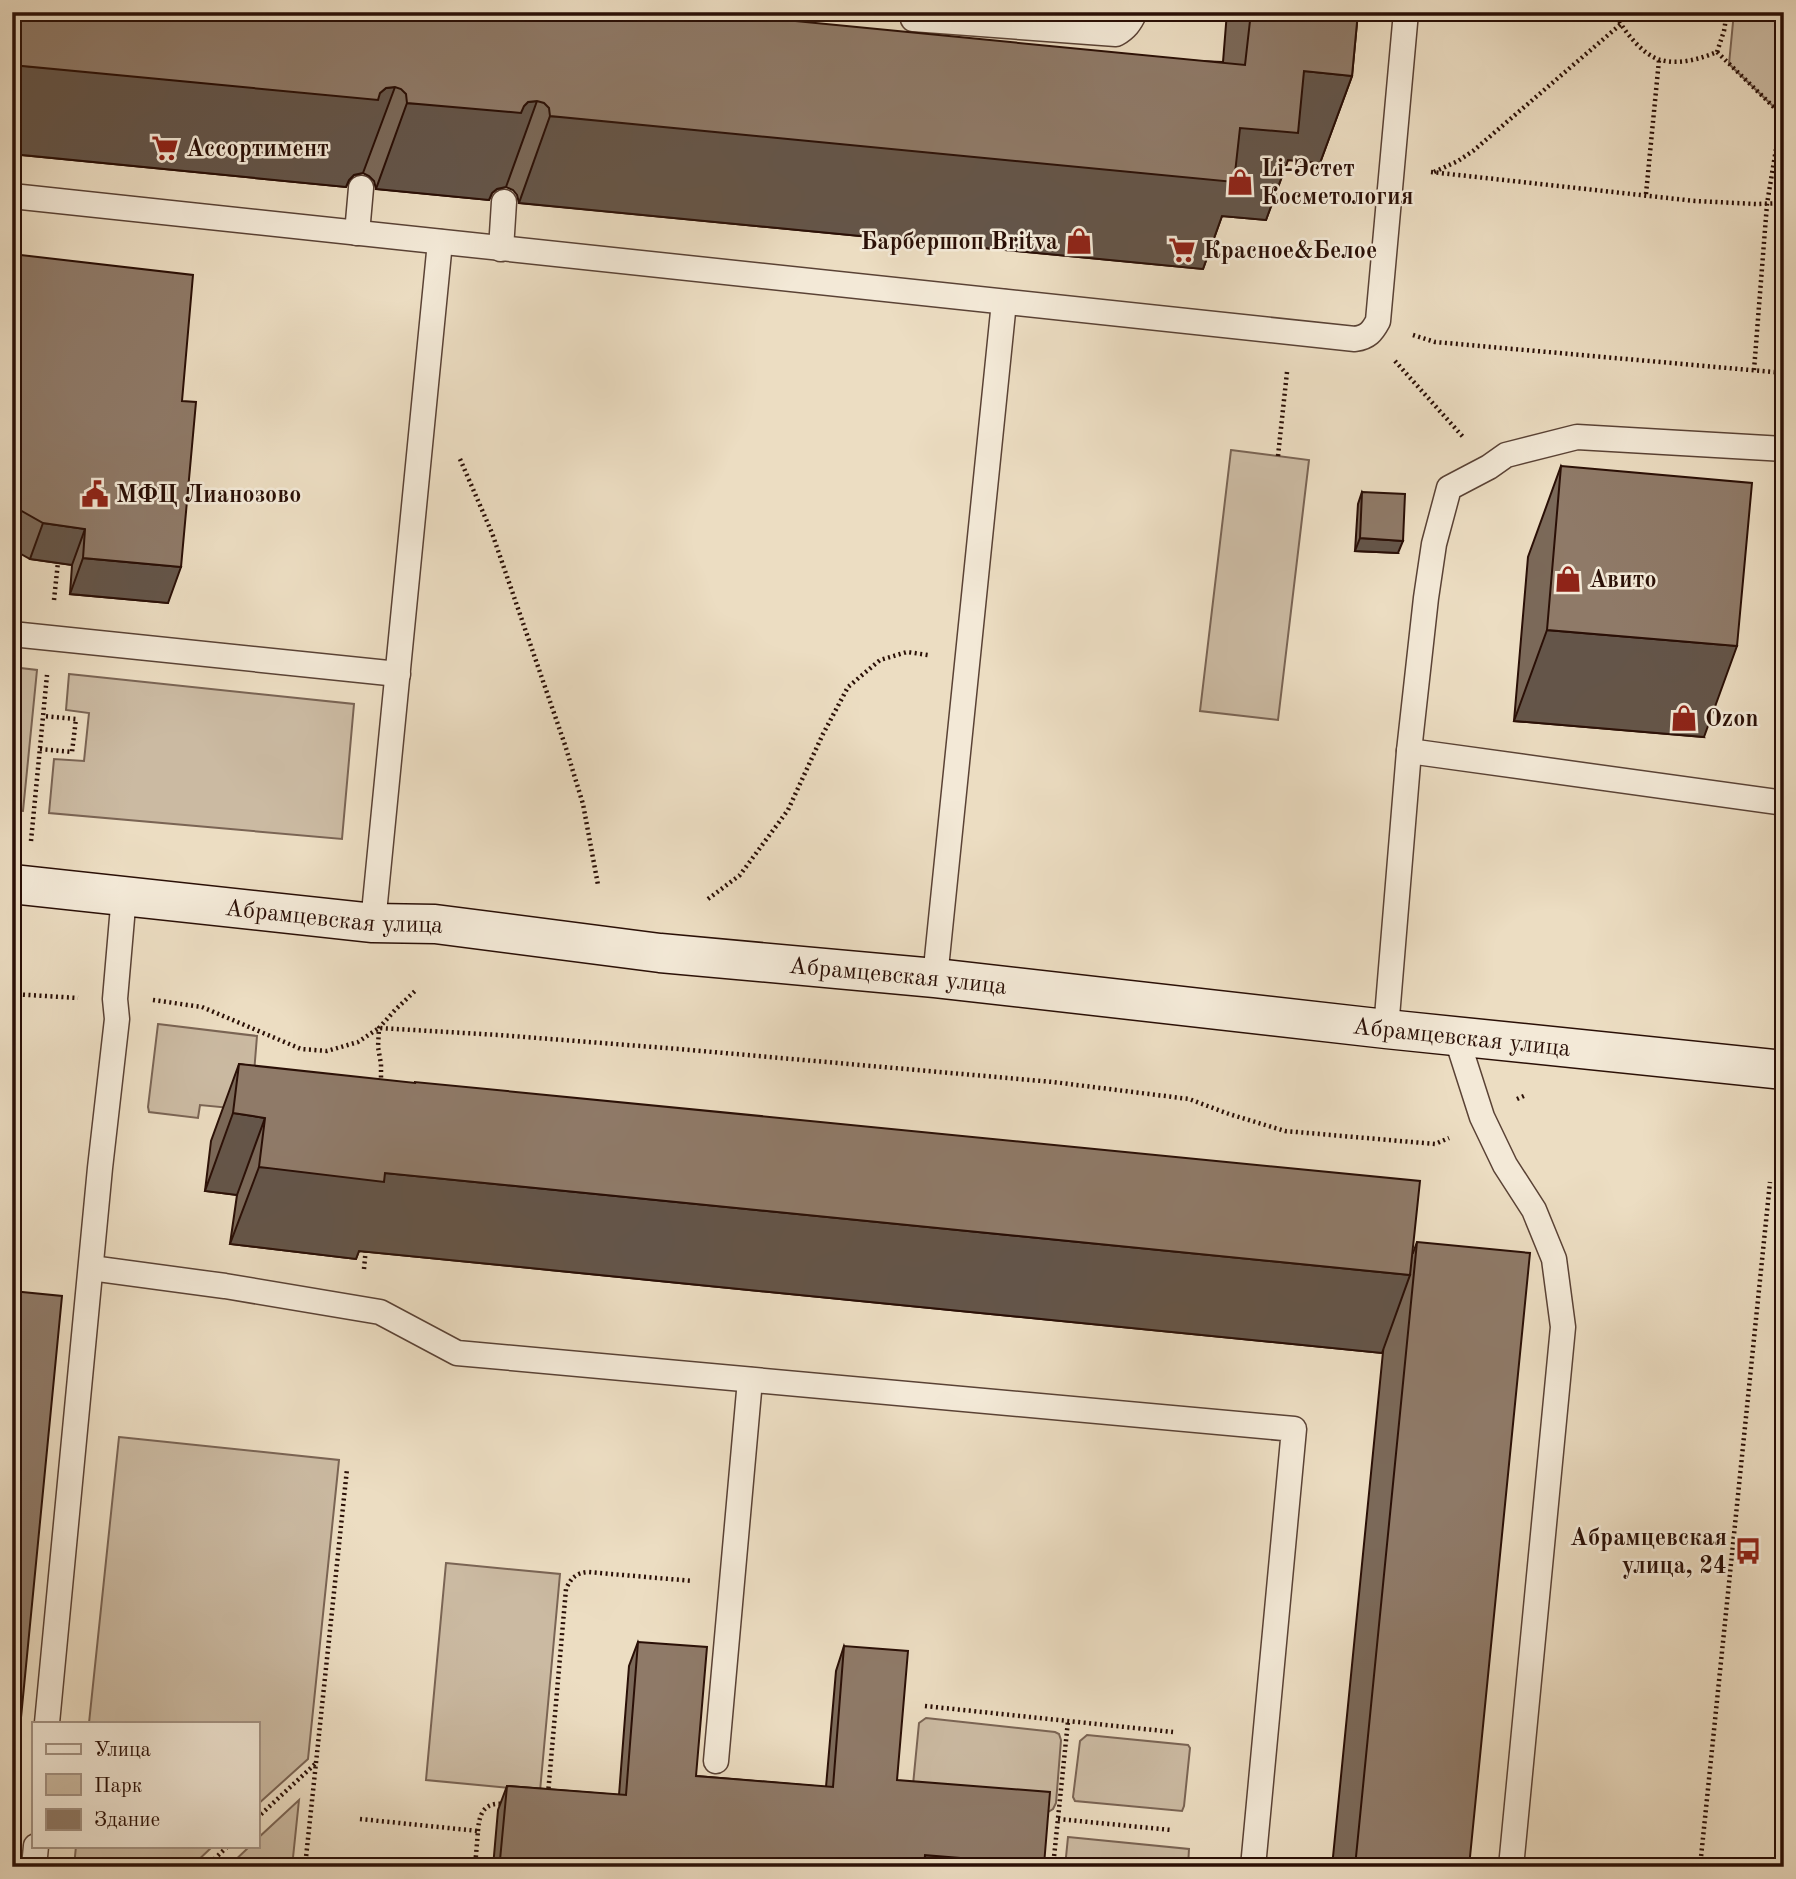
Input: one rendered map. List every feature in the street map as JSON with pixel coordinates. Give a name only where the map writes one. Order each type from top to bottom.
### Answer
[{"type":"street","name":"Абрамцевская улица","points":[[12,884],[373,923],[435,924],[660,953],[935,978],[1456,1037],[1784,1070]]},
{"type":"lane","points":[[913,19],[1116,34],[1125,29],[1135,12]]},
{"type":"lane","points":[[12,196],[1292,333],[1366,338],[1378,321],[1406,12]]},
{"type":"lane","points":[[357,233],[361,188]]},
{"type":"lane","points":[[501,249],[504,202]]},
{"type":"lane","points":[[373,923],[440,242]]},
{"type":"lane","points":[[935,978],[1004,302]]},
{"type":"lane","points":[[1386,1029],[1409,751],[1434,544],[1449,488],[1506,455],[1577,437],[1784,449]]},
{"type":"lane","points":[[12,634],[398,674]]},
{"type":"lane","points":[[1409,751],[1784,803]]},
{"type":"lane","points":[[47,1722],[117,1019],[115,999],[124,895]]},
{"type":"lane","points":[[1456,1037],[1482,1117],[1505,1165],[1534,1210],[1554,1259],[1563,1327],[1511,1867]]},
{"type":"lane","points":[[91,1268],[225,1286],[380,1312],[457,1353],[1294,1429],[1253,1867]]},
{"type":"lane","points":[[716,1761],[750,1380]]},
{"type":"lane","points":[[34,1867],[36,1848]]},
{"type":"path","points":[[1614,12],[1637,44],[1659,60],[1690,61],[1717,52],[1727,12]]},
{"type":"path","points":[[1433,173],[1473,151],[1621,23]]},
{"type":"path","points":[[1717,52],[1784,117]]},
{"type":"path","points":[[1646,194],[1659,60]]},
{"type":"path","points":[[1754,370],[1767,204],[1777,143],[1784,129]]},
{"type":"path","points":[[1392,168],[1695,201],[1784,203]]},
{"type":"path","points":[[1379,311],[1403,331],[1435,342],[1784,373]]},
{"type":"path","points":[[1278,456],[1292,333]]},
{"type":"path","points":[[1355,339],[1371,345],[1398,363],[1489,467]]},
{"type":"path","points":[[458,454],[492,533],[565,745],[583,804],[598,886]]},
{"type":"path","points":[[30,845],[58,562]]},
{"type":"path","points":[[708,899],[740,875],[788,810],[848,687],[880,660],[907,652],[968,660]]},
{"type":"path","points":[[40,749],[72,752],[76,719],[43,716]]},
{"type":"path","points":[[12,994],[152,1000],[202,1007],[301,1049],[327,1051],[358,1042],[379,1028],[416,990]]},
{"type":"path","points":[[379,1028],[380,1089]]},
{"type":"path","points":[[379,1028],[679,1049],[1053,1083],[1189,1099],[1285,1131],[1400,1141],[1435,1143],[1458,1135],[1501,1104],[1527,1095]]},
{"type":"path","points":[[1700,1867],[1770,1182]]},
{"type":"path","points":[[360,1309],[367,1241]]},
{"type":"path","points":[[305,1867],[347,1469]]},
{"type":"path","points":[[548,1794],[566,1589],[570,1579],[588,1572],[731,1585]]},
{"type":"path","points":[[925,1706],[1173,1732]]},
{"type":"path","points":[[1053,1867],[1068,1721]]},
{"type":"path","points":[[259,1816],[316,1763]]},
{"type":"path","points":[[475,1867],[481,1812],[488,1805],[509,1804]]},
{"type":"path","points":[[360,1819],[478,1831]]},
{"type":"path","points":[[1058,1819],[1171,1830]]},
{"type":"path","points":[[206,1867],[226,1848]]},
{"type":"green space","points":[[1734,12],[1784,12],[1776,109],[1729,64]]},
{"type":"green space","points":[[1231,450],[1309,460],[1278,720],[1200,711]]},
{"type":"green space","points":[[12,667],[37,670],[23,811],[12,810]]},
{"type":"green space","points":[[69,674],[354,704],[342,839],[49,813],[54,759],[84,761],[89,713],[66,710]]},
{"type":"green space","points":[[158,1024],[257,1036],[251,1110],[200,1105],[198,1118],[149,1112]]},
{"type":"green space","points":[[119,1437],[339,1460],[308,1759],[259,1803],[259,1722],[89,1722]]},
{"type":"green space","points":[[446,1563],[560,1574],[540,1791],[426,1780]]},
{"type":"green space","points":[[926,1718],[1059,1734],[1061,1740],[1056,1803],[1053,1809],[1048,1812],[912,1795],[919,1723]]},
{"type":"green space","points":[[1087,1735],[1188,1745],[1190,1748],[1182,1811],[1075,1801],[1073,1797],[1080,1741]]},
{"type":"green space","points":[[299,1800],[292,1867],[228,1867],[248,1848],[259,1848],[259,1837]]},
{"type":"green space","points":[[1068,1837],[1189,1849],[1188,1867],[1065,1867]]},
{"type":"green space","points":[[76,1848],[211,1848],[191,1867],[74,1867]]},
{"type":"building","points":[[12,12],[702,12],[1245,65],[1251,12],[1358,12],[1352,76],[1304,71],[1298,133],[1240,128],[1234,182],[550,116],[549,108],[537,101],[528,102],[521,113],[407,103],[406,94],[395,87],[386,88],[380,93],[378,100],[12,65]]},
{"type":"building","name":"МФЦ Лианозово","points":[[12,254],[193,275],[182,401],[196,402],[181,567],[83,558],[85,529],[43,523],[20,510],[12,501]]},
{"type":"building","points":[[1561,466],[1752,483],[1737,646],[1547,630]]},
{"type":"building","points":[[1362,492],[1405,494],[1403,541],[1360,538]]},
{"type":"building","points":[[239,1064],[1420,1181],[1410,1275],[385,1173],[384,1182],[259,1167],[265,1118],[233,1113]]},
{"type":"building","points":[[1417,1242],[1530,1253],[1469,1867],[1355,1867]]},
{"type":"building","points":[[12,1291],[62,1296],[12,1810]]},
{"type":"building","points":[[638,1642],[707,1647],[696,1776],[833,1787],[844,1646],[908,1651],[897,1780],[1050,1792],[1044,1865],[925,1855],[924,1867],[580,1867],[500,1860],[507,1786],[626,1795]]},
{"type":"place","name":"Ассортимент","points":[[165,148]]},
{"type":"place","name":"Li-Эстет Косметология","points":[[1240,182]]},
{"type":"place","name":"Барбершоп Britva","points":[[1079,241]]},
{"type":"place","name":"Красное&Белое","points":[[1182,250]]},
{"type":"place","name":"МФЦ Лианозово","points":[[95,494]]},
{"type":"place","name":"Авито","points":[[1568,579]]},
{"type":"place","name":"Ozon","points":[[1684,718]]},
{"type":"place","name":"Абрамцевская улица, 24","points":[[1748,1551]]}]
